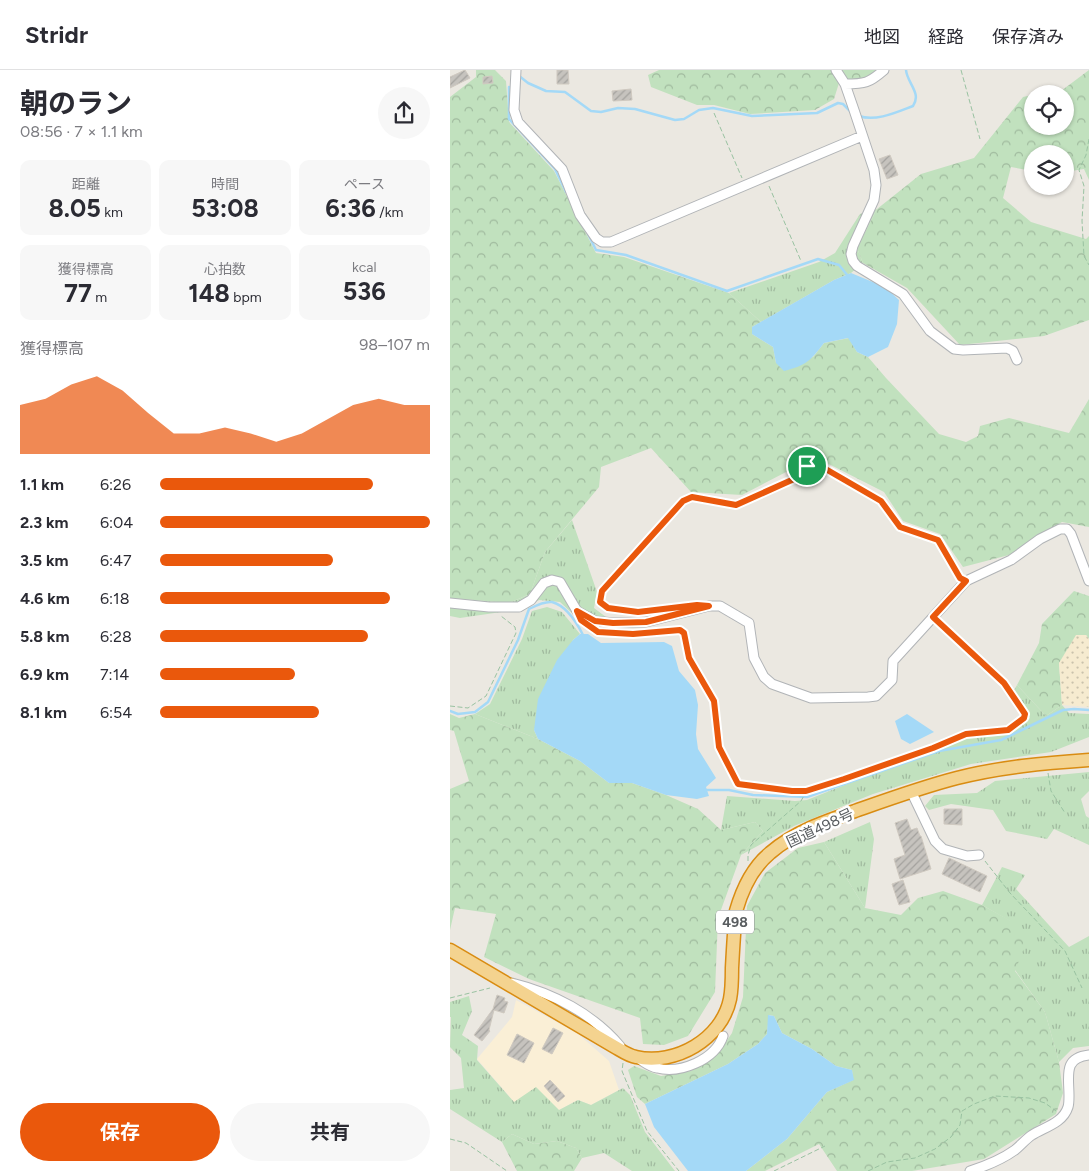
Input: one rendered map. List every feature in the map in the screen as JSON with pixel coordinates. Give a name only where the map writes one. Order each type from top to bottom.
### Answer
[{"type":"highway","name":"国道498号","points":[[450,950],[630,1055],[656,1058],[680,1055],[697,1046],[711,1034],[724,1017],[730,999],[736,911],[747,882],[769,853],[809,829],[911,791],[995,770],[1089,760]]},
{"type":"street","points":[[836,70],[845,84],[858,121],[874,170],[876,185],[874,200],[853,246],[851,254],[853,261],[857,266],[904,294],[930,330],[954,349],[1007,348],[1013,351],[1017,360]]},
{"type":"street","points":[[845,84],[861,84],[873,80],[884,70]]},
{"type":"street","points":[[516,73],[514,110],[518,122],[562,169],[580,215],[596,238],[602,242],[611,242],[862,136]]},
{"type":"street","points":[[450,603],[488,607],[518,607],[531,600],[544,583],[552,580],[560,582],[577,611],[595,621],[613,623],[646,622],[709,606],[720,606],[749,622],[754,658],[764,677],[772,684],[811,698],[868,697],[876,696],[892,680],[893,661],[966,581],[1011,560],[1040,539],[1060,529],[1067,529],[1071,534],[1089,581]]},
{"type":"street","points":[[911,791],[935,841],[943,849],[967,856],[980,855]]},
{"type":"street","points":[[630,1055],[654,1068],[677,1069],[700,1061],[712,1053],[720,1044],[723,1036]]},
{"type":"street","points":[[970,1171],[988,1166],[1063,1116],[1068,1107],[1069,1069],[1072,1061],[1079,1056],[1089,1055]]},
{"type":"path","points":[[961,70],[980,139]]},
{"type":"path","points":[[714,113],[745,186]]},
{"type":"path","points":[[1089,139],[1086,155],[1079,170],[1084,186],[1082,221],[1084,256],[1089,266]]},
{"type":"path","points":[[765,177],[801,261]]},
{"type":"path","points":[[658,610],[638,612],[608,608],[600,602],[602,591],[683,501],[692,497],[736,505],[794,479],[807,466],[817,464],[881,501],[900,527],[938,540],[960,578],[966,581]]},
{"type":"path","points":[[450,706],[468,708],[486,696],[516,633],[515,627],[488,607]]},
{"type":"path","points":[[592,628],[598,632],[633,634],[680,630],[684,633],[689,658],[714,701],[719,747],[738,784],[806,791],[933,748],[966,734],[1008,730],[1024,718],[1025,714],[1004,683],[933,617]]},
{"type":"path","points":[[1049,763],[1048,775],[1051,791],[1065,812]]},
{"type":"path","points":[[748,864],[751,846],[801,801],[806,791]]},
{"type":"path","points":[[980,855],[1010,893],[1065,951],[1082,988]]},
{"type":"path","points":[[450,998],[494,987],[502,981]]},
{"type":"path","points":[[630,1055],[622,1070],[647,1131],[680,1171]]},
{"type":"path","points":[[868,1171],[887,1162],[915,1158],[935,1149],[960,1126],[962,1111],[995,1096],[1029,1098],[1045,1103],[1063,1116]]},
{"type":"path","points":[[450,1139],[466,1143],[507,1171]]},
{"type":"path","points":[[774,1171],[825,1146]]},
{"type":"shaded area","points":[[516,1000],[577,1033],[609,1061],[619,1090],[591,1105],[578,1100],[559,1110],[514,1102],[477,1059],[512,1017]]},
{"type":"green space","points":[[476,70],[495,70],[506,81],[509,122],[554,171],[596,253],[624,257],[729,293],[761,322],[752,327],[752,334],[773,347],[776,363],[813,357],[824,343],[849,338],[857,352],[868,357],[939,434],[966,442],[978,436],[980,426],[1009,418],[1069,433],[1089,399],[1089,527],[1062,522],[1009,555],[963,567],[940,534],[903,521],[884,492],[815,457],[742,495],[691,492],[651,448],[601,467],[599,487],[545,552],[530,594],[509,603],[450,598],[450,97],[476,77]]},
{"type":"green space","points":[[659,70],[880,70],[859,82],[839,83],[834,99],[815,110],[750,114],[714,105],[697,105],[651,87],[648,75]]},
{"type":"green space","points":[[1089,70],[1089,180],[1084,169],[1074,171],[1074,145],[1024,145],[1024,169],[1011,167],[1003,198],[1031,222],[1086,239],[1089,236],[1089,320],[1044,336],[960,345],[907,288],[863,263],[857,248],[877,209],[921,174],[974,158],[1023,97],[1024,135],[1074,135],[1074,85],[1069,85]]},
{"type":"green space","points":[[877,209],[857,248],[863,263],[851,273],[834,280],[761,322],[729,293],[819,262],[835,253],[860,214]]},
{"type":"green space","points":[[572,520],[597,592],[594,608],[606,617],[575,616],[560,602],[539,600],[523,609],[460,618],[450,616],[450,598],[509,603],[530,594],[545,552]]},
{"type":"green space","points":[[1074,591],[1089,596],[1089,639],[1086,635],[1059,663],[1062,705],[1046,716],[1017,685],[1039,643],[1042,624]]},
{"type":"green space","points":[[547,607],[562,612],[580,634],[573,640],[534,730],[538,739],[475,714],[490,704],[522,639],[532,611]]},
{"type":"green space","points":[[1017,685],[1046,716],[1062,705],[1069,713],[1089,714],[1089,737],[1051,752],[971,764],[873,794],[794,826],[741,855],[763,831],[755,822],[721,830],[727,796],[795,801],[807,800],[965,737],[1012,733],[1030,718],[1013,692]]},
{"type":"green space","points":[[450,714],[459,718],[475,714],[538,739],[580,761],[609,783],[632,783],[698,809],[721,830],[755,822],[763,831],[741,855],[718,918],[715,992],[688,1036],[664,1045],[643,1044],[640,1018],[529,979],[484,957],[496,914],[455,908],[450,930],[450,789],[469,781],[454,731],[450,730]]},
{"type":"green space","points":[[1089,772],[1089,791],[1081,799],[1086,816],[1089,818],[1089,845],[1054,829],[1047,839],[1006,831],[993,810],[951,804],[929,810],[925,806],[934,795],[977,793],[995,781]]},
{"type":"green space","points":[[870,822],[874,839],[865,908],[824,842]]},
{"type":"green space","points":[[824,842],[865,908],[901,915],[918,898],[943,891],[982,905],[1011,921],[1027,940],[1015,971],[1045,1012],[1059,1062],[1063,1093],[1056,1114],[984,1159],[912,1171],[837,1171],[819,1144],[765,1171],[746,1171],[787,1139],[827,1092],[853,1080],[852,1070],[836,1066],[812,1049],[782,1033],[774,1016],[769,1015],[767,1034],[758,1044],[728,1064],[645,1104],[637,1097],[628,1070],[634,1066],[661,1076],[691,1071],[717,1055],[732,1033],[743,997],[747,906],[765,873],[798,848]]},
{"type":"green space","points":[[1002,867],[1025,875],[1016,889],[1069,947],[1089,936],[1089,1046],[1073,1048],[1059,1062],[1045,1012],[1015,970],[1010,921],[982,905]]},
{"type":"green space","points":[[469,996],[472,1011],[462,1035],[478,1046],[477,1060],[514,1102],[536,1087],[559,1110],[578,1100],[591,1105],[623,1088],[630,1095],[645,1132],[675,1171],[632,1171],[604,1153],[582,1158],[576,1148],[557,1141],[534,1144],[512,1134],[502,1142],[450,1109],[450,1090],[464,1088],[461,1058],[450,1047],[450,1002]]},
{"type":"green space","points":[[512,1134],[534,1144],[557,1141],[576,1148],[582,1158],[574,1171],[517,1171],[502,1142]]},
{"type":"sand","points":[[1076,635],[1086,635],[1089,639],[1089,707],[1062,705],[1059,663]]},
{"type":"water","points":[[851,273],[885,287],[899,300],[897,324],[888,347],[868,357],[857,352],[848,338],[824,343],[807,362],[784,371],[776,363],[773,347],[752,334],[752,327],[834,280]]},
{"type":"water","points":[[580,634],[588,634],[601,643],[664,642],[672,646],[679,671],[695,690],[698,705],[696,734],[698,749],[716,778],[706,787],[709,796],[697,799],[666,795],[632,783],[609,783],[580,761],[538,739],[534,730],[538,699],[557,660]]},
{"type":"water","points":[[907,714],[934,732],[910,744],[901,739],[895,721]]},
{"type":"water","points":[[768,1015],[774,1016],[782,1033],[812,1049],[836,1066],[852,1070],[854,1080],[827,1092],[787,1139],[746,1171],[688,1171],[654,1127],[645,1104],[728,1064],[758,1044],[767,1034]]},
{"type":"building","points":[[465,70],[470,78],[450,88],[450,77]]},
{"type":"building","points":[[557,70],[568,70],[569,84],[557,84]]},
{"type":"building","points":[[492,76],[493,83],[483,84],[483,77]]},
{"type":"building","points":[[631,89],[632,100],[613,101],[612,91]]},
{"type":"building","points":[[890,155],[898,175],[887,179],[879,159]]},
{"type":"building","points":[[944,809],[962,809],[962,825],[944,824]]},
{"type":"building","points":[[907,819],[911,830],[917,828],[921,836],[931,869],[900,879],[894,859],[905,855],[895,823]]},
{"type":"building","points":[[949,858],[987,876],[980,892],[942,874]]},
{"type":"building","points":[[903,880],[910,902],[899,905],[892,884]]},
{"type":"building","points":[[497,995],[505,998],[504,1001],[508,1002],[504,1013],[494,1010],[490,1031],[482,1041],[474,1035],[493,1009]]},
{"type":"building","points":[[553,1028],[563,1033],[552,1054],[542,1049]]},
{"type":"building","points":[[517,1034],[534,1043],[524,1063],[507,1055]]},
{"type":"building","points":[[550,1080],[565,1096],[558,1102],[544,1086]]},
{"type":"waterway","points":[[859,116],[866,118],[879,117],[913,106],[916,97],[906,70]]},
{"type":"waterway","points":[[518,75],[528,83],[546,91],[565,92],[591,111],[601,112],[618,108],[635,109],[675,120],[684,119],[699,110],[713,108],[752,116],[817,113],[838,103],[843,104],[852,113]]},
{"type":"waterway","points":[[509,87],[509,119],[555,169],[566,192]]},
{"type":"waterway","points":[[588,234],[596,250],[626,255],[727,291],[818,259],[839,265],[848,276]]},
{"type":"waterway","points":[[450,711],[458,714],[475,712],[488,702],[518,640],[529,609],[546,602],[557,604],[571,616],[583,635]]},
{"type":"waterway","points":[[705,790],[729,790],[753,795],[807,797],[939,751],[1001,740],[1063,710],[1089,710]]},
{"type":"route","points":[[817,464],[881,501],[900,527],[938,540],[960,578],[966,581],[933,617],[1004,683],[1025,714],[1024,718],[1008,730],[966,734],[933,748],[806,791],[738,784],[719,747],[714,701],[689,658],[684,633],[680,630],[633,634],[598,632],[581,620],[577,611],[595,621],[613,623],[646,622],[709,606],[697,605],[638,612],[608,608],[600,602],[602,591],[683,501],[692,497],[736,505],[794,479],[807,466],[817,464]]}]
